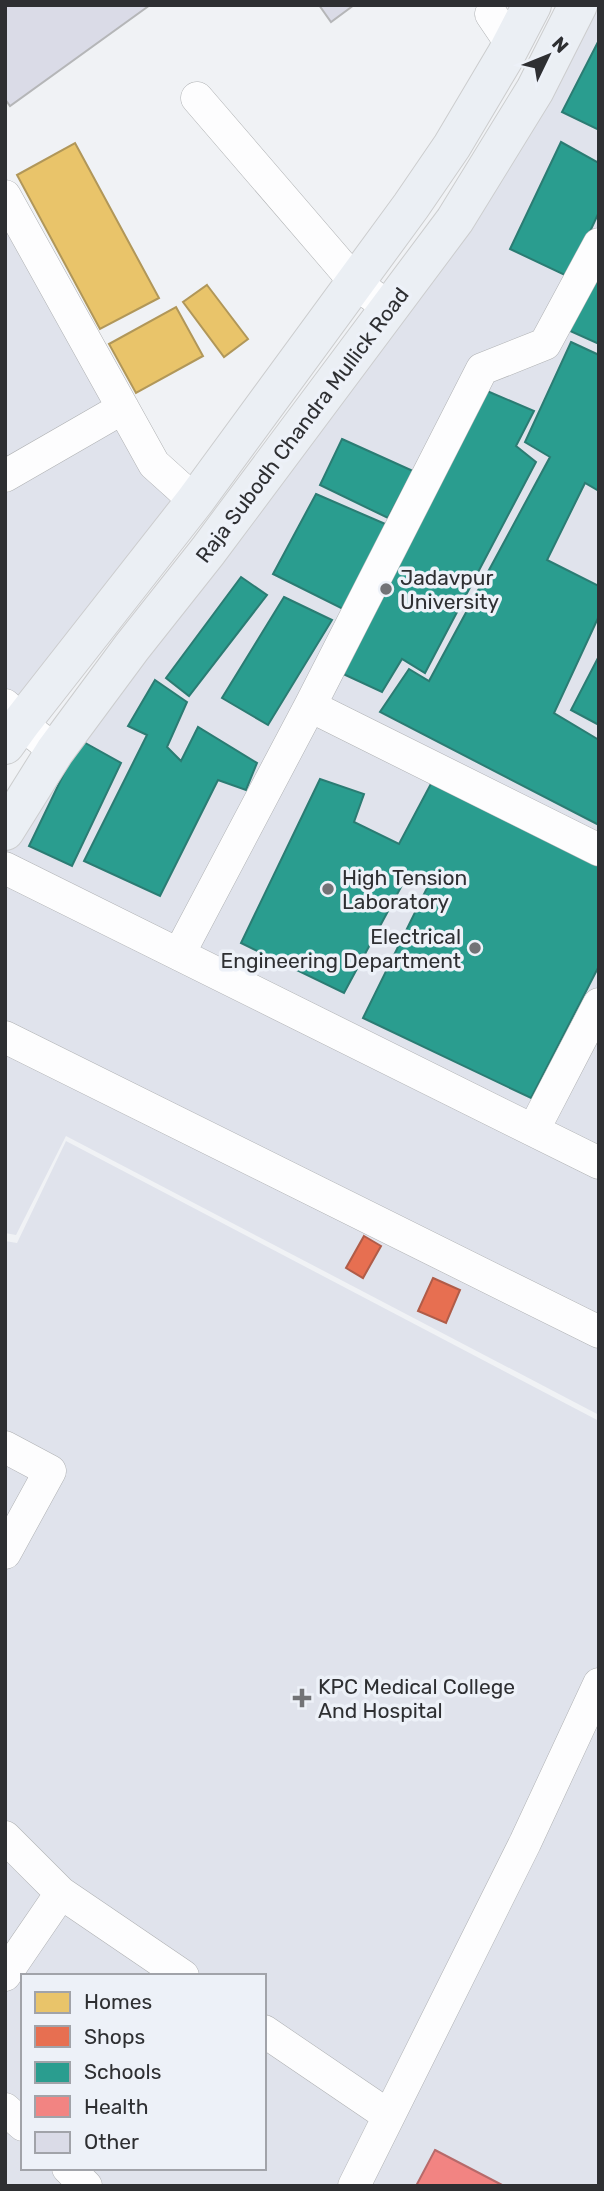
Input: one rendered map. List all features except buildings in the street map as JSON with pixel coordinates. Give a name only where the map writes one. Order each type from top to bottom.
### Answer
[{"type":"main road","name":"Raja Subodh Chandra Mullick Road","points":[[9,731],[195,501],[356,283],[452,146],[501,30],[532,5]]},
{"type":"main road","name":"Raja Subodh Chandra Mullick Road","points":[[5,831],[49,760],[455,219],[536,90],[578,5]]},
{"type":"street","points":[[197,98],[356,283],[389,308]]},
{"type":"street","points":[[5,196],[154,464],[195,501]]},
{"type":"street","points":[[179,954],[310,706],[482,369],[545,344],[599,244]]},
{"type":"street","points":[[5,476],[123,408]]},
{"type":"street","points":[[310,706],[599,850]]},
{"type":"street","points":[[9,731],[49,760]]},
{"type":"street","points":[[5,868],[599,1163]]},
{"type":"street","points":[[534,1129],[599,1004]]},
{"type":"street","points":[[5,1037],[599,1332]]},
{"type":"street","points":[[5,1447],[50,1471],[5,1553]]},
{"type":"street","points":[[354,2186],[525,1843],[599,1684]]},
{"type":"street","points":[[5,1837],[61,1893],[180,1974]]},
{"type":"street","points":[[5,1975],[61,1893]]},
{"type":"street","points":[[266,2032],[389,2116]]},
{"type":"street","points":[[5,2109],[21,2123]]},
{"type":"street","points":[[70,2170],[86,2186]]},
{"type":"shaded area","name":"Jadavpur University","points":[[593,5],[599,5],[599,1330],[5,1027],[5,830],[293,426],[431,219],[547,104]]},
{"type":"shaded area","points":[[5,212],[196,518],[39,729],[5,690]]},
{"type":"shaded area","points":[[5,1046],[599,1340],[599,1415],[66,1136],[16,1235],[5,1233]]},
{"type":"shaded area","name":"KPC Medical College And Hospital","points":[[66,1141],[599,1421],[599,2186],[5,2186],[5,1241],[17,1243]]},
{"type":"place","name":"Jadavpur University","points":[[386,589]]},
{"type":"place","name":"High Tension Laboratory","points":[[328,889]]},
{"type":"place","name":"Electrical Engineering Department","points":[[475,948]]},
{"type":"place","name":"KPC Medical College And Hospital","points":[[302,1698]]}]
